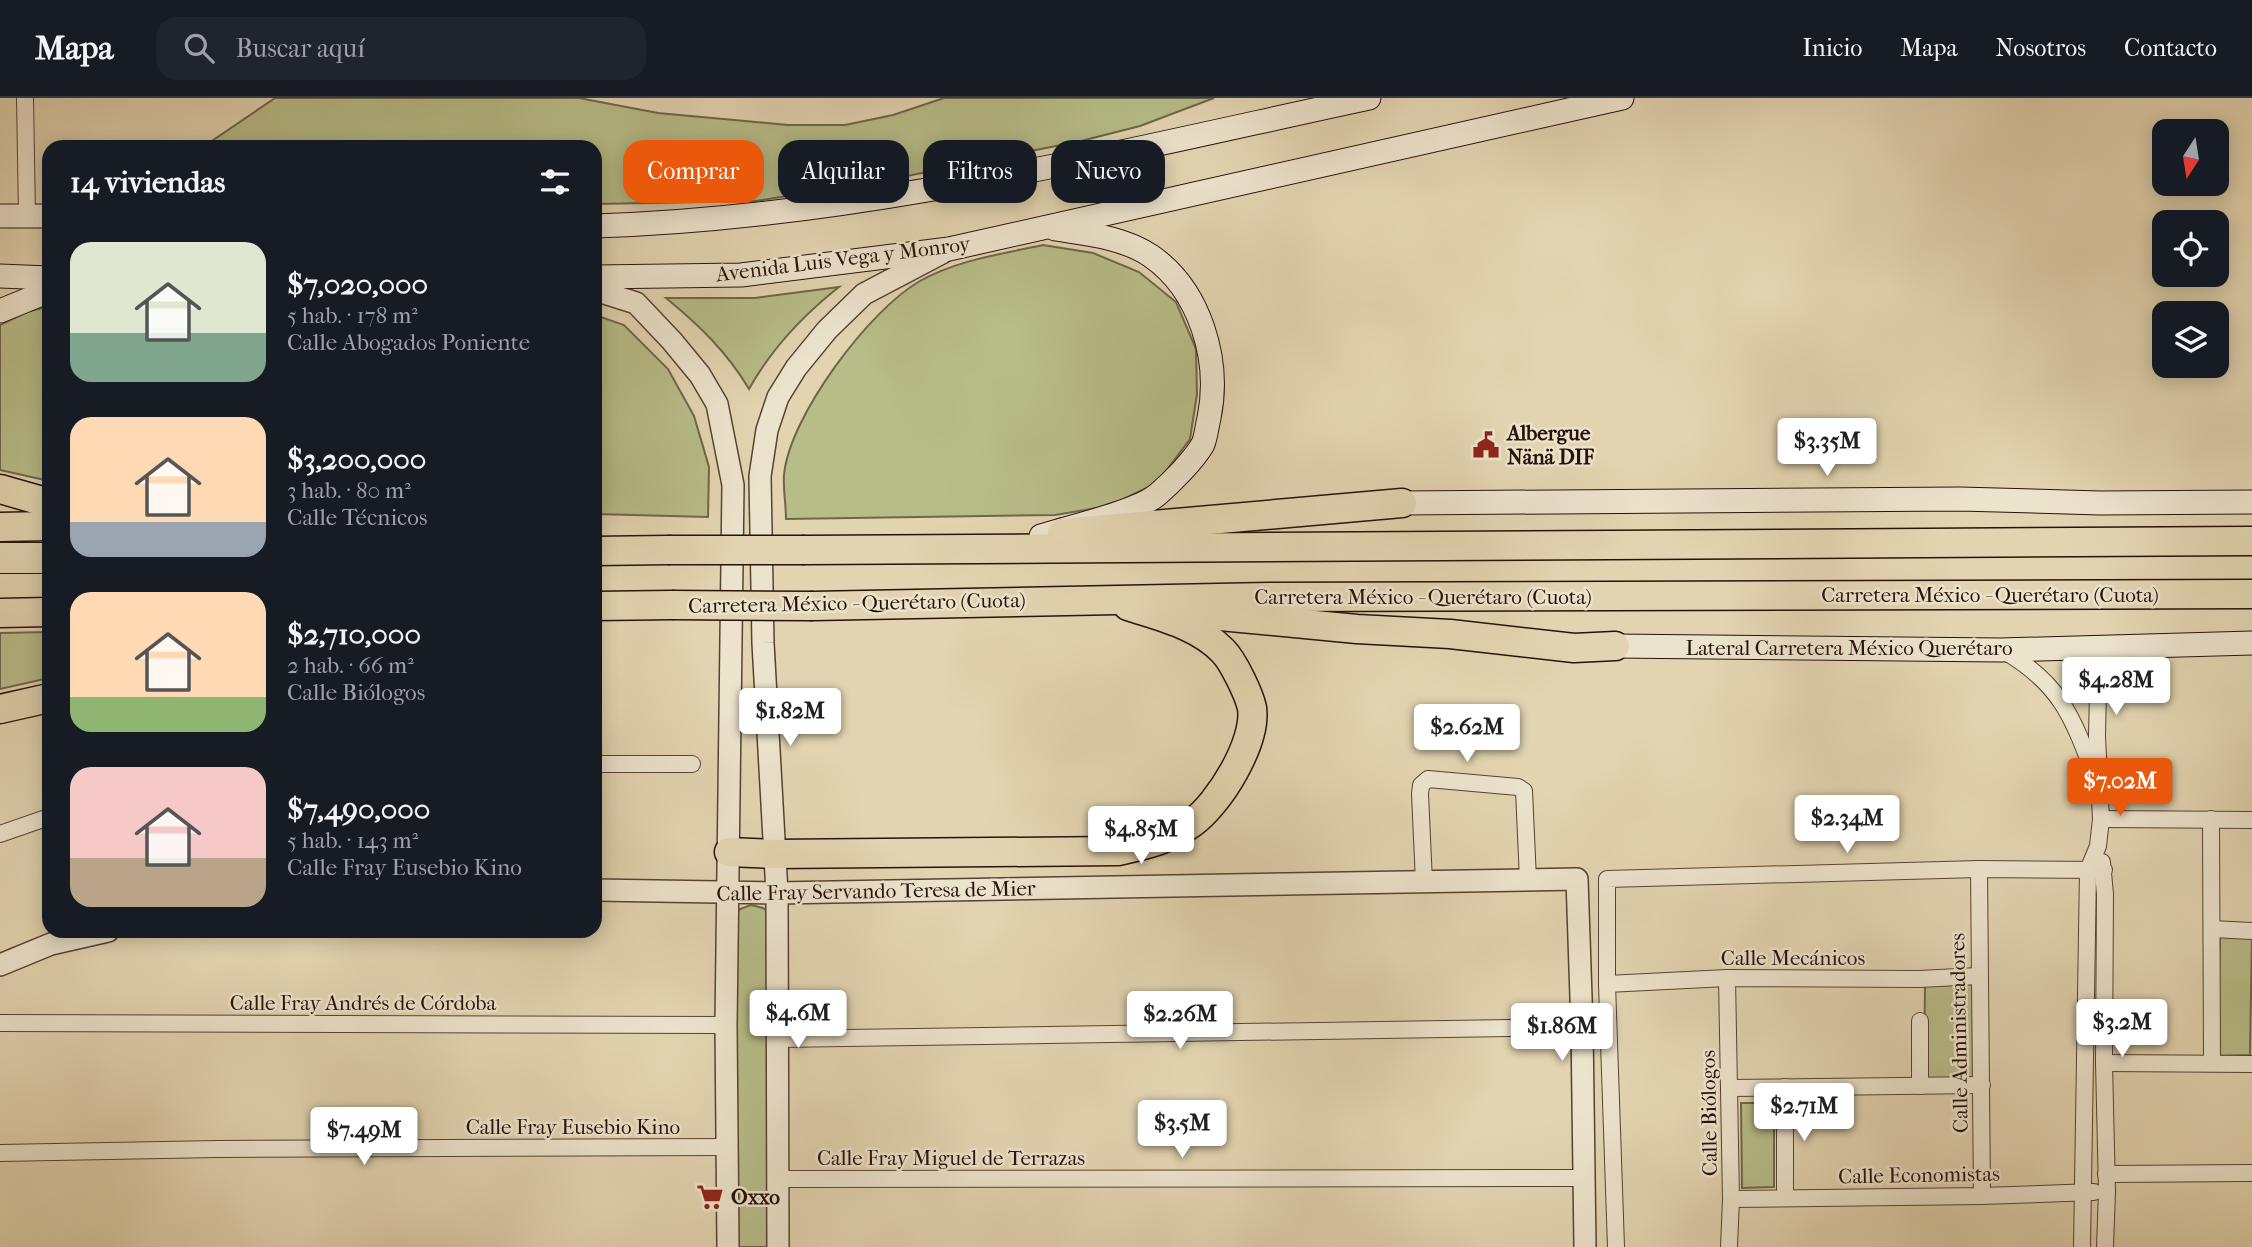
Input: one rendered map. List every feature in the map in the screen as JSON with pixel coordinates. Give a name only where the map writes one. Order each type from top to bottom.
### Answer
[{"type":"highway","points":[[0,489],[42,501]]},
{"type":"highway","points":[[910,549],[1132,525],[1402,503]]},
{"type":"highway","points":[[0,527],[42,526]]},
{"type":"highway","points":[[602,551],[2252,541]]},
{"type":"highway","points":[[0,558],[42,558]]},
{"type":"highway","name":"Carretera México - Querétaro (Cuota)","points":[[602,606],[813,606],[1123,600],[2252,594]]},
{"type":"highway","points":[[729,852],[774,854],[1118,851],[1159,842],[1193,823],[1214,802],[1234,773],[1248,739],[1252,709],[1225,652],[1198,631],[1123,600]]},
{"type":"highway","points":[[1123,600],[1195,615],[1450,634],[1574,648],[1615,646]]},
{"type":"highway","points":[[0,613],[42,612]]},
{"type":"highway","points":[[0,709],[42,700]]},
{"type":"main road","points":[[602,226],[673,224],[780,214],[1045,169],[1300,106],[1369,98]]},
{"type":"main road","name":"Avenida Luis Vega y Monroy","points":[[602,277],[741,275],[949,249],[1622,98]]},
{"type":"main road","points":[[0,216],[38,216]]},
{"type":"main road","points":[[1041,227],[1129,244],[1170,272],[1189,296],[1203,327],[1210,368],[1212,405],[1203,443],[1154,498],[1122,511],[1041,536]]},
{"type":"main road","points":[[0,276],[42,278]]},
{"type":"main road","points":[[0,311],[42,294]]},
{"type":"main road","points":[[1402,503],[1947,499],[2100,503],[2252,502]]},
{"type":"main road","name":"Lateral Carretera México Querétaro","points":[[1615,646],[2001,649],[2252,643]]},
{"type":"street","points":[[25,98],[38,216]]},
{"type":"street","points":[[778,1247],[777,893],[763,643],[760,476],[767,430],[778,397],[796,368],[827,330],[864,293],[949,249]]},
{"type":"street","points":[[602,292],[636,303],[700,375],[717,404],[733,485],[726,1025],[728,1247]]},
{"type":"street","points":[[2082,1247],[2096,870],[2101,819],[2097,736],[2099,645]]},
{"type":"street","points":[[2001,649],[2028,665],[2055,692],[2074,723],[2099,789]]},
{"type":"street","points":[[602,764],[692,764]]},
{"type":"street","points":[[1424,882],[1420,794],[1421,785],[1428,779],[1518,787],[1524,790],[1528,880]]},
{"type":"street","points":[[2211,818],[2212,1063]]},
{"type":"street","points":[[0,834],[42,819]]},
{"type":"street","points":[[2101,819],[2252,820]]},
{"type":"street","points":[[1616,1247],[1607,984],[1607,879],[1979,869],[2096,870]]},
{"type":"street","name":"Calle Administradores","points":[[1979,869],[1982,1196]]},
{"type":"street","points":[[2096,870],[2104,1063],[2107,1191],[2105,1247]]},
{"type":"street","name":"Calle Fray Servando Teresa de Mier","points":[[602,890],[777,893],[1577,879],[1582,1027]]},
{"type":"street","points":[[2212,929],[2252,931]]},
{"type":"street","points":[[0,965],[51,944],[77,938]]},
{"type":"street","name":"Calle Mecánicos","points":[[1607,984],[1727,978],[1919,979],[1978,976]]},
{"type":"street","name":"Calle Biólogos","points":[[1727,978],[1731,1199],[1729,1247]]},
{"type":"street","points":[[1920,1021],[1920,1086]]},
{"type":"street","name":"Calle Fray Andrés de Córdoba","points":[[0,1023],[726,1025]]},
{"type":"street","points":[[777,1039],[1582,1027],[1585,1247]]},
{"type":"street","points":[[2104,1063],[2252,1064]]},
{"type":"street","points":[[1729,1088],[1982,1085]]},
{"type":"street","points":[[1785,1087],[1785,1198]]},
{"type":"street","name":"Calle Fray Eusebio Kino","points":[[0,1153],[727,1147]]},
{"type":"street","points":[[2106,1174],[2252,1173]]},
{"type":"street","name":"Calle Fray Miguel de Terrazas","points":[[779,1179],[1585,1178]]},
{"type":"street","name":"Calle Economistas","points":[[1731,1199],[1982,1196],[2107,1191]]},
{"type":"green space","points":[[275,98],[579,98],[658,113],[788,125],[845,125],[893,115],[944,98],[1214,98],[1140,126],[1085,140],[1051,140],[1051,147],[1037,150],[1037,140],[923,140],[923,173],[909,176],[909,140],[778,140],[778,198],[764,200],[764,140],[623,140],[623,203],[649,203],[602,204],[602,140],[213,140]]},
{"type":"green space","points":[[1043,245],[1093,253],[1139,272],[1176,302],[1196,349],[1197,394],[1190,439],[1157,483],[1109,506],[1055,515],[786,519],[784,475],[789,451],[800,424],[835,367],[878,315],[900,295],[934,274],[980,258]]},
{"type":"green space","points":[[839,287],[789,333],[749,389],[712,340],[666,298],[755,298]]},
{"type":"green space","points":[[42,308],[42,479],[0,470],[0,325]]},
{"type":"green space","points":[[602,317],[624,325],[668,369],[694,416],[709,467],[708,517],[602,514]]},
{"type":"green space","points":[[42,632],[42,680],[0,689],[0,633]]},
{"type":"green space","points":[[751,905],[763,908],[771,914],[770,1247],[736,1247],[733,917],[740,909]]},
{"type":"green space","points":[[2220,931],[2252,932],[2250,1055],[2217,1056]]},
{"type":"green space","points":[[1975,981],[1976,1080],[1924,1083],[1925,983]]},
{"type":"green space","points":[[1741,1103],[1774,1103],[1774,1187],[1742,1188]]},
{"type":"place","name":"Albergue Nänä DIF","points":[[1486,445]]},
{"type":"place","name":"Oxxo","points":[[710,1197]]}]
